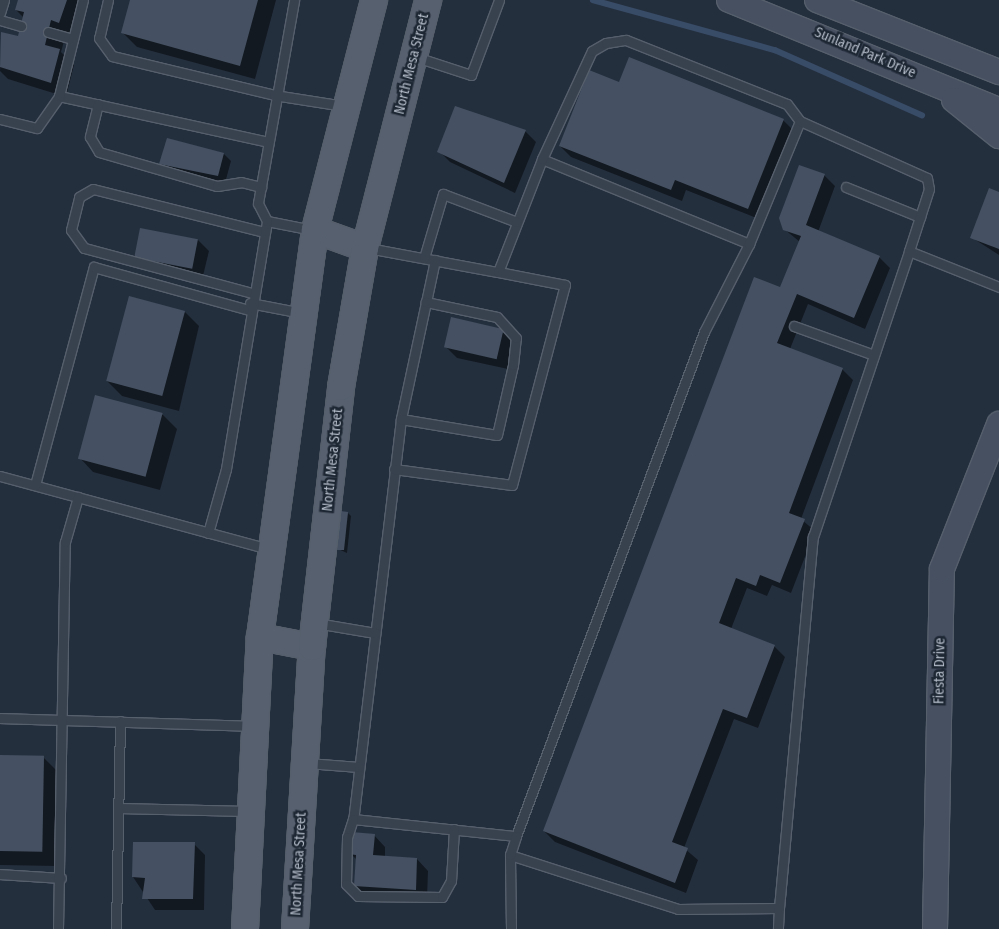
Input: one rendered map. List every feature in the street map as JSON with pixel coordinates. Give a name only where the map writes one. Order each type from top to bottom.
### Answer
[{"type":"main road","points":[[245,929],[260,637],[315,230],[374,0]]},
{"type":"main road","name":"North Mesa Street","points":[[295,929],[304,763],[314,635],[341,387],[365,248],[428,0]]},
{"type":"main road","points":[[817,0],[999,72]]},
{"type":"main road","name":"Sunland Park Drive","points":[[739,2],[999,110]]},
{"type":"main road","points":[[929,80],[999,136]]},
{"type":"main road","points":[[315,230],[365,248]]},
{"type":"main road","name":"Fiesta Drive","points":[[934,929],[942,569],[999,424]]},
{"type":"main road","points":[[260,637],[314,635]]},
{"type":"lane","points":[[0,13],[4,0]]},
{"type":"lane","points":[[0,120],[37,128],[59,96],[83,0]]},
{"type":"lane","points":[[108,0],[99,28],[104,48],[112,56],[274,95],[347,106]]},
{"type":"lane","points":[[208,533],[226,469],[252,293],[267,221],[258,203],[274,95],[294,0]]},
{"type":"lane","points":[[414,56],[471,75],[499,0]]},
{"type":"lane","points":[[0,20],[20,26]]},
{"type":"lane","points":[[48,32],[73,39]]},
{"type":"lane","points":[[498,272],[542,158],[592,51],[606,43],[626,40],[787,104],[800,121],[927,178],[929,189],[813,537],[778,908],[778,929]]},
{"type":"lane","points":[[59,96],[268,142]]},
{"type":"lane","points":[[98,104],[90,137],[99,152],[217,186],[241,182],[260,187]]},
{"type":"lane","points":[[511,929],[510,855],[516,836],[704,332],[749,244],[800,121]]},
{"type":"lane","points":[[542,158],[749,244]]},
{"type":"lane","points":[[846,187],[920,217]]},
{"type":"lane","points":[[252,293],[84,248],[71,230],[79,196],[93,189],[264,232]]},
{"type":"lane","points":[[424,258],[443,194],[517,222]]},
{"type":"lane","points":[[267,221],[315,230]]},
{"type":"lane","points":[[365,248],[565,285],[512,486],[394,469]]},
{"type":"lane","points":[[909,251],[999,287]]},
{"type":"lane","points":[[435,260],[401,419],[353,819],[347,837],[346,884],[358,896],[442,897],[452,881],[454,828]]},
{"type":"lane","points":[[35,486],[94,267],[250,307],[304,314]]},
{"type":"lane","points":[[401,419],[496,435],[516,338],[497,317],[426,302]]},
{"type":"lane","points":[[794,326],[874,355]]},
{"type":"lane","points":[[0,476],[271,550]]},
{"type":"lane","points":[[58,929],[65,719],[65,542],[78,497]]},
{"type":"lane","points":[[314,635],[375,633]]},
{"type":"lane","points":[[0,718],[255,726]]},
{"type":"lane","points":[[116,929],[120,721]]},
{"type":"lane","points":[[304,763],[359,768]]},
{"type":"lane","points":[[118,808],[251,811]]},
{"type":"lane","points":[[353,819],[454,828],[516,836]]},
{"type":"lane","points":[[510,855],[678,909],[778,908]]},
{"type":"lane","points":[[0,874],[61,878]]},
{"type":"building","points":[[18,0],[67,0],[59,23],[51,20],[45,45],[60,49],[51,83],[0,67],[1,32],[18,36],[24,12],[15,10]]},
{"type":"building","points":[[130,0],[258,0],[240,66],[121,33]]},
{"type":"building","points":[[629,57],[784,119],[748,209],[675,180],[671,190],[559,146],[589,70],[619,82]]},
{"type":"building","points":[[455,106],[526,130],[504,183],[437,152]]},
{"type":"building","points":[[167,138],[224,153],[218,176],[159,164]]},
{"type":"building","points":[[799,165],[825,174],[806,225],[880,256],[854,318],[797,294],[777,343],[843,368],[789,513],[805,519],[780,583],[760,575],[756,586],[736,578],[719,623],[775,645],[747,718],[723,709],[672,842],[688,848],[675,883],[543,831],[754,277],[780,287],[801,236],[783,230],[779,218]]},
{"type":"building","points":[[989,188],[999,192],[999,249],[970,238]]},
{"type":"building","points":[[140,228],[198,239],[192,269],[134,257]]},
{"type":"building","points":[[129,296],[185,311],[162,396],[106,381]]},
{"type":"building","points":[[451,317],[504,329],[497,359],[444,347]]},
{"type":"building","points":[[95,395],[163,413],[146,477],[78,459]]},
{"type":"building","points":[[340,511],[348,512],[344,550],[337,550]]},
{"type":"building","points":[[0,755],[44,756],[42,852],[0,851]]},
{"type":"building","points":[[351,832],[375,834],[373,855],[417,858],[416,890],[354,886],[356,855],[349,854]]},
{"type":"building","points":[[133,842],[195,842],[193,899],[142,899],[145,878],[132,877]]},
{"type":"waterway","points":[[593,0],[775,50],[922,115]]}]
